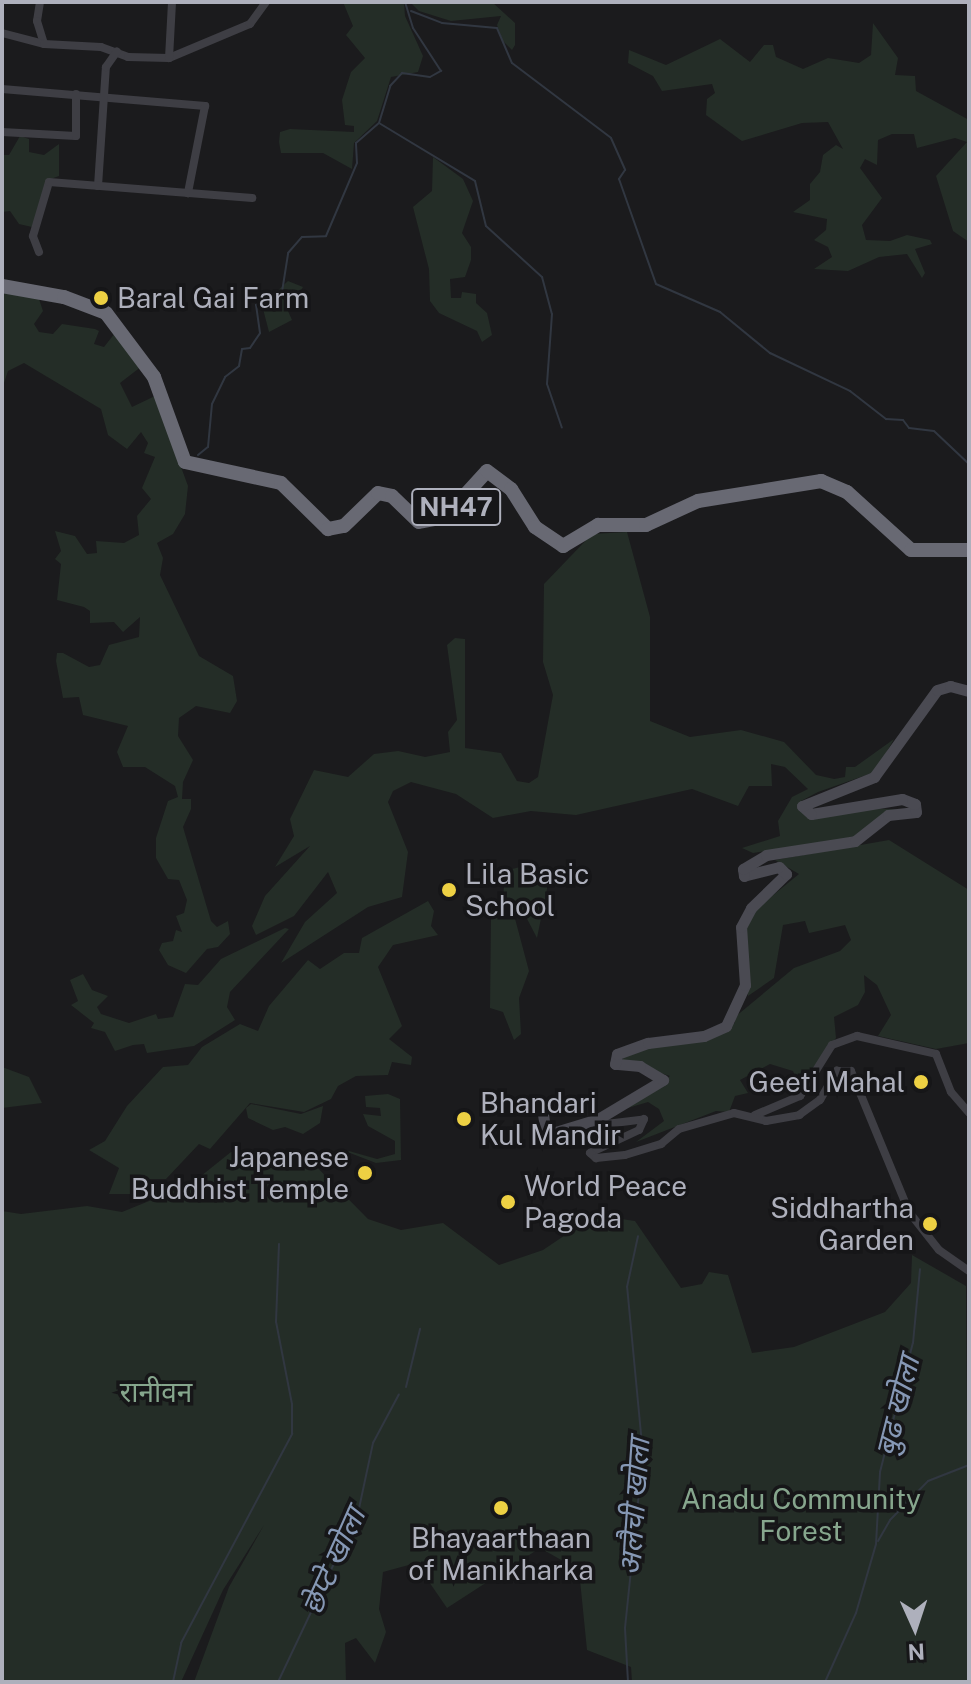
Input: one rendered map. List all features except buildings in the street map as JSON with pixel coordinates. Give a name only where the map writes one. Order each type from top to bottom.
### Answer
[{"type":"highway","name":"NH47","points":[[2,286],[64,297],[106,313],[154,377],[185,462],[281,483],[328,529],[344,526],[378,493],[392,496],[419,522],[445,517],[487,471],[505,482],[535,527],[563,546],[598,525],[646,525],[698,501],[821,481],[847,492],[911,550],[969,550]]},
{"type":"main road","points":[[542,1107],[545,1129],[552,1133],[598,1119],[663,1080],[640,1066],[615,1064],[615,1056],[648,1043],[704,1036],[733,1019],[745,985],[741,927],[751,908],[786,874],[779,867],[744,876],[743,869],[766,855],[855,841],[888,815],[916,812],[915,804],[902,799],[811,814],[802,806],[874,777],[937,690],[950,686],[969,691]]},
{"type":"street","points":[[40,2],[37,21],[44,44]]},
{"type":"street","points":[[169,58],[172,2]]},
{"type":"street","points":[[2,33],[44,44],[169,58],[250,24],[266,2]]},
{"type":"street","points":[[98,186],[106,67],[117,51]]},
{"type":"street","points":[[2,89],[104,95],[205,106],[188,193]]},
{"type":"street","points":[[2,132],[76,136],[76,94]]},
{"type":"street","points":[[39,252],[33,236],[49,182],[252,198]]},
{"type":"street","points":[[755,1116],[800,1096],[832,1045],[857,1036],[936,1054],[951,1092],[969,1113]]},
{"type":"street","points":[[598,1119],[606,1124],[644,1119],[639,1130],[590,1153],[606,1158],[652,1148],[679,1129],[734,1113],[777,1121],[799,1115],[820,1100],[837,1071],[851,1071],[909,1212],[939,1250],[969,1271]]},
{"type":"green space","points":[[343,2],[404,2],[405,16],[423,56],[418,72],[391,77],[377,121],[354,143],[352,169],[323,153],[281,153],[279,142],[280,132],[290,129],[354,132],[354,126],[345,125],[342,100],[351,72],[365,58],[346,35],[353,26]]},
{"type":"green space","points":[[410,2],[492,2],[515,23],[515,45],[512,50],[503,41],[497,25],[501,16],[451,21],[419,11]]},
{"type":"green space","points":[[873,23],[898,58],[895,75],[915,76],[916,91],[969,120],[969,242],[953,231],[936,176],[967,142],[955,138],[917,148],[914,134],[892,134],[878,140],[877,165],[865,159],[860,168],[882,198],[862,225],[866,240],[890,241],[907,235],[930,240],[932,244],[915,249],[925,273],[922,278],[907,254],[879,257],[848,271],[814,269],[832,257],[828,247],[814,240],[826,230],[827,219],[793,212],[810,200],[810,184],[820,172],[823,155],[836,145],[843,149],[828,122],[802,123],[742,141],[706,115],[707,99],[715,93],[712,84],[662,91],[653,76],[628,63],[629,50],[666,65],[720,39],[750,62],[764,45],[773,45],[776,57],[803,69],[828,58],[859,63],[871,55]]},
{"type":"green space","points":[[20,136],[29,139],[29,152],[44,155],[59,144],[59,176],[48,180],[32,227],[19,224],[10,211],[2,212],[2,155],[9,155]]},
{"type":"green space","points":[[433,157],[463,179],[473,201],[462,233],[471,247],[471,260],[465,277],[450,279],[451,298],[461,298],[462,292],[476,294],[476,303],[487,313],[492,335],[482,342],[477,331],[439,313],[430,301],[429,269],[413,207],[432,191]]},
{"type":"green space","points":[[288,281],[303,287],[288,311],[292,320],[269,332],[262,305]]},
{"type":"green space","points":[[2,291],[38,296],[43,311],[34,324],[39,332],[53,334],[62,324],[95,329],[99,331],[94,344],[104,347],[115,333],[142,366],[120,383],[132,407],[155,396],[188,486],[185,514],[173,534],[157,543],[163,558],[160,575],[199,656],[233,676],[237,701],[230,713],[196,706],[179,718],[178,736],[193,760],[183,782],[182,799],[191,799],[191,809],[183,827],[211,921],[217,927],[228,921],[230,934],[218,947],[207,949],[186,973],[168,965],[159,950],[162,943],[173,941],[176,930],[182,932],[176,916],[184,913],[187,900],[179,880],[168,879],[156,858],[156,838],[168,801],[178,797],[175,786],[145,767],[123,767],[117,752],[128,726],[83,715],[79,697],[63,698],[56,661],[57,653],[63,653],[89,667],[100,665],[109,645],[139,637],[140,617],[123,632],[114,622],[90,623],[90,611],[57,600],[61,564],[55,559],[61,551],[55,531],[75,536],[87,554],[97,553],[96,541],[124,543],[139,535],[137,516],[151,499],[142,488],[155,457],[144,453],[148,443],[141,432],[127,449],[108,435],[101,409],[24,363],[8,371],[2,389]]},
{"type":"green space","points":[[627,532],[650,617],[650,721],[690,737],[741,730],[784,742],[816,775],[834,779],[845,777],[846,767],[855,767],[894,739],[875,772],[818,792],[801,801],[800,809],[809,818],[872,808],[907,810],[892,811],[857,837],[753,853],[742,848],[780,836],[778,821],[792,797],[808,789],[785,767],[771,764],[772,786],[749,786],[738,806],[692,789],[576,815],[531,811],[493,818],[456,794],[411,782],[393,791],[388,802],[408,852],[402,897],[368,907],[281,963],[305,922],[337,893],[328,872],[294,916],[256,935],[252,926],[265,896],[310,846],[275,867],[294,836],[290,819],[314,770],[348,777],[374,754],[398,751],[425,757],[450,752],[448,732],[457,720],[447,645],[455,638],[465,639],[465,748],[501,753],[517,781],[529,783],[538,777],[553,695],[543,662],[544,584],[592,534]]},
{"type":"green space","points":[[889,840],[969,890],[969,1043],[936,1049],[878,1036],[891,1015],[877,985],[864,975],[865,992],[858,1005],[834,1017],[836,1038],[799,1086],[793,1071],[770,1064],[740,1080],[748,1093],[735,1096],[729,1112],[716,1111],[636,1142],[664,1121],[659,1109],[648,1102],[621,1110],[670,1076],[621,1061],[624,1057],[654,1043],[735,1023],[735,1017],[794,968],[840,951],[851,940],[845,925],[809,933],[805,921],[783,925],[774,978],[748,996],[742,930],[755,910],[799,874],[775,860]]},
{"type":"green space","points":[[533,864],[547,878],[547,889],[537,938],[524,913],[513,911],[529,971],[519,998],[521,1034],[514,1040],[503,1012],[490,1008],[491,914],[503,905],[504,884],[514,885],[512,869]]},
{"type":"green space","points":[[428,901],[434,911],[431,926],[438,935],[393,945],[378,967],[402,1026],[389,1039],[412,1057],[411,1065],[392,1062],[388,1075],[356,1076],[338,1086],[331,1099],[304,1112],[250,1103],[210,1149],[199,1144],[166,1179],[142,1179],[131,1194],[109,1194],[119,1168],[89,1150],[105,1141],[127,1106],[163,1067],[188,1065],[202,1047],[240,1024],[258,1031],[269,1006],[308,960],[320,969],[344,953],[359,953],[362,938]]},
{"type":"green space","points":[[285,928],[289,929],[230,992],[227,1007],[235,1020],[194,1046],[147,1053],[144,1044],[115,1051],[105,1032],[91,1028],[94,1023],[71,1005],[78,1001],[70,980],[83,974],[92,990],[108,996],[97,1007],[101,1014],[129,1023],[156,1014],[158,1019],[173,1017],[185,984],[198,985],[221,959]]},
{"type":"green space","points":[[2,1067],[29,1077],[42,1103],[2,1108]]},
{"type":"green space","points":[[388,1094],[400,1099],[401,1160],[376,1163],[350,1153],[343,1156],[340,1170],[340,1155],[349,1151],[377,1159],[395,1154],[395,1141],[368,1126],[363,1114],[381,1116],[380,1108],[366,1107],[365,1096]]},
{"type":"green space","points":[[251,1104],[301,1114],[323,1106],[320,1123],[303,1134],[285,1127],[273,1130],[248,1118],[246,1108]]},
{"type":"green space","name":"Anadu Community Forest","points":[[246,1150],[263,1163],[301,1151],[368,1219],[401,1230],[443,1223],[499,1265],[543,1250],[595,1215],[635,1221],[681,1288],[702,1284],[709,1272],[728,1275],[752,1353],[794,1347],[885,1312],[911,1283],[912,1255],[966,1286],[969,1682],[632,1682],[631,1667],[587,1650],[579,1570],[540,1548],[447,1608],[416,1563],[383,1572],[379,1609],[386,1632],[375,1663],[356,1638],[345,1643],[346,1682],[194,1682],[229,1587],[264,1525],[223,1590],[181,1682],[2,1682],[2,1211],[21,1214],[87,1206],[122,1212],[191,1184],[231,1152]]},
{"type":"waterway","points":[[198,455],[208,447],[212,404],[225,377],[239,366],[242,349],[250,348],[260,333],[256,305],[282,292],[288,253],[302,237],[326,236],[357,163],[356,143],[379,123],[390,86],[402,73],[430,77],[441,71],[413,28],[405,2]]},
{"type":"waterway","points":[[411,11],[442,23],[497,28],[512,63],[611,138],[625,170],[619,179],[656,284],[720,312],[770,353],[850,391],[886,419],[903,420],[909,428],[934,431],[969,464]]},
{"type":"waterway","points":[[379,123],[475,181],[486,226],[542,277],[552,314],[547,384],[562,428]]},
{"type":"waterway","name":"अलैची खोला","points":[[628,1682],[625,1628],[643,1455],[627,1287],[638,1236]]},
{"type":"waterway","points":[[173,1682],[181,1643],[292,1434],[292,1404],[276,1322],[279,1244]]},
{"type":"waterway","name":"बुढ खोला","points":[[825,1682],[856,1613],[876,1544],[880,1472],[913,1343],[920,1269]]},
{"type":"waterway","name":"छेप्टे खोला","points":[[406,1387],[420,1329]]},
{"type":"waterway","name":"छेप्टे खोला","points":[[278,1682],[358,1513],[373,1443],[399,1394]]},
{"type":"waterway","name":"बुढ खोला","points":[[878,1541],[890,1520],[928,1481],[969,1465]]},
{"type":"place","name":"Baral Gai Farm","points":[[101,298]]},
{"type":"place","name":"Lila Basic School","points":[[449,890]]},
{"type":"place","name":"Geeti Mahal","points":[[921,1082]]},
{"type":"place","name":"Bhandari Kul Mandir","points":[[464,1119]]},
{"type":"place","name":"Japanese Buddhist Temple","points":[[365,1173]]},
{"type":"place","name":"World Peace Pagoda","points":[[508,1202]]},
{"type":"place","name":"Siddhartha Garden","points":[[930,1224]]},
{"type":"place","name":"Bhayaarthaan of Manikharka","points":[[501,1508]]},
{"type":"park label","name":"रानीवन","points":[[156,1392]]}]
